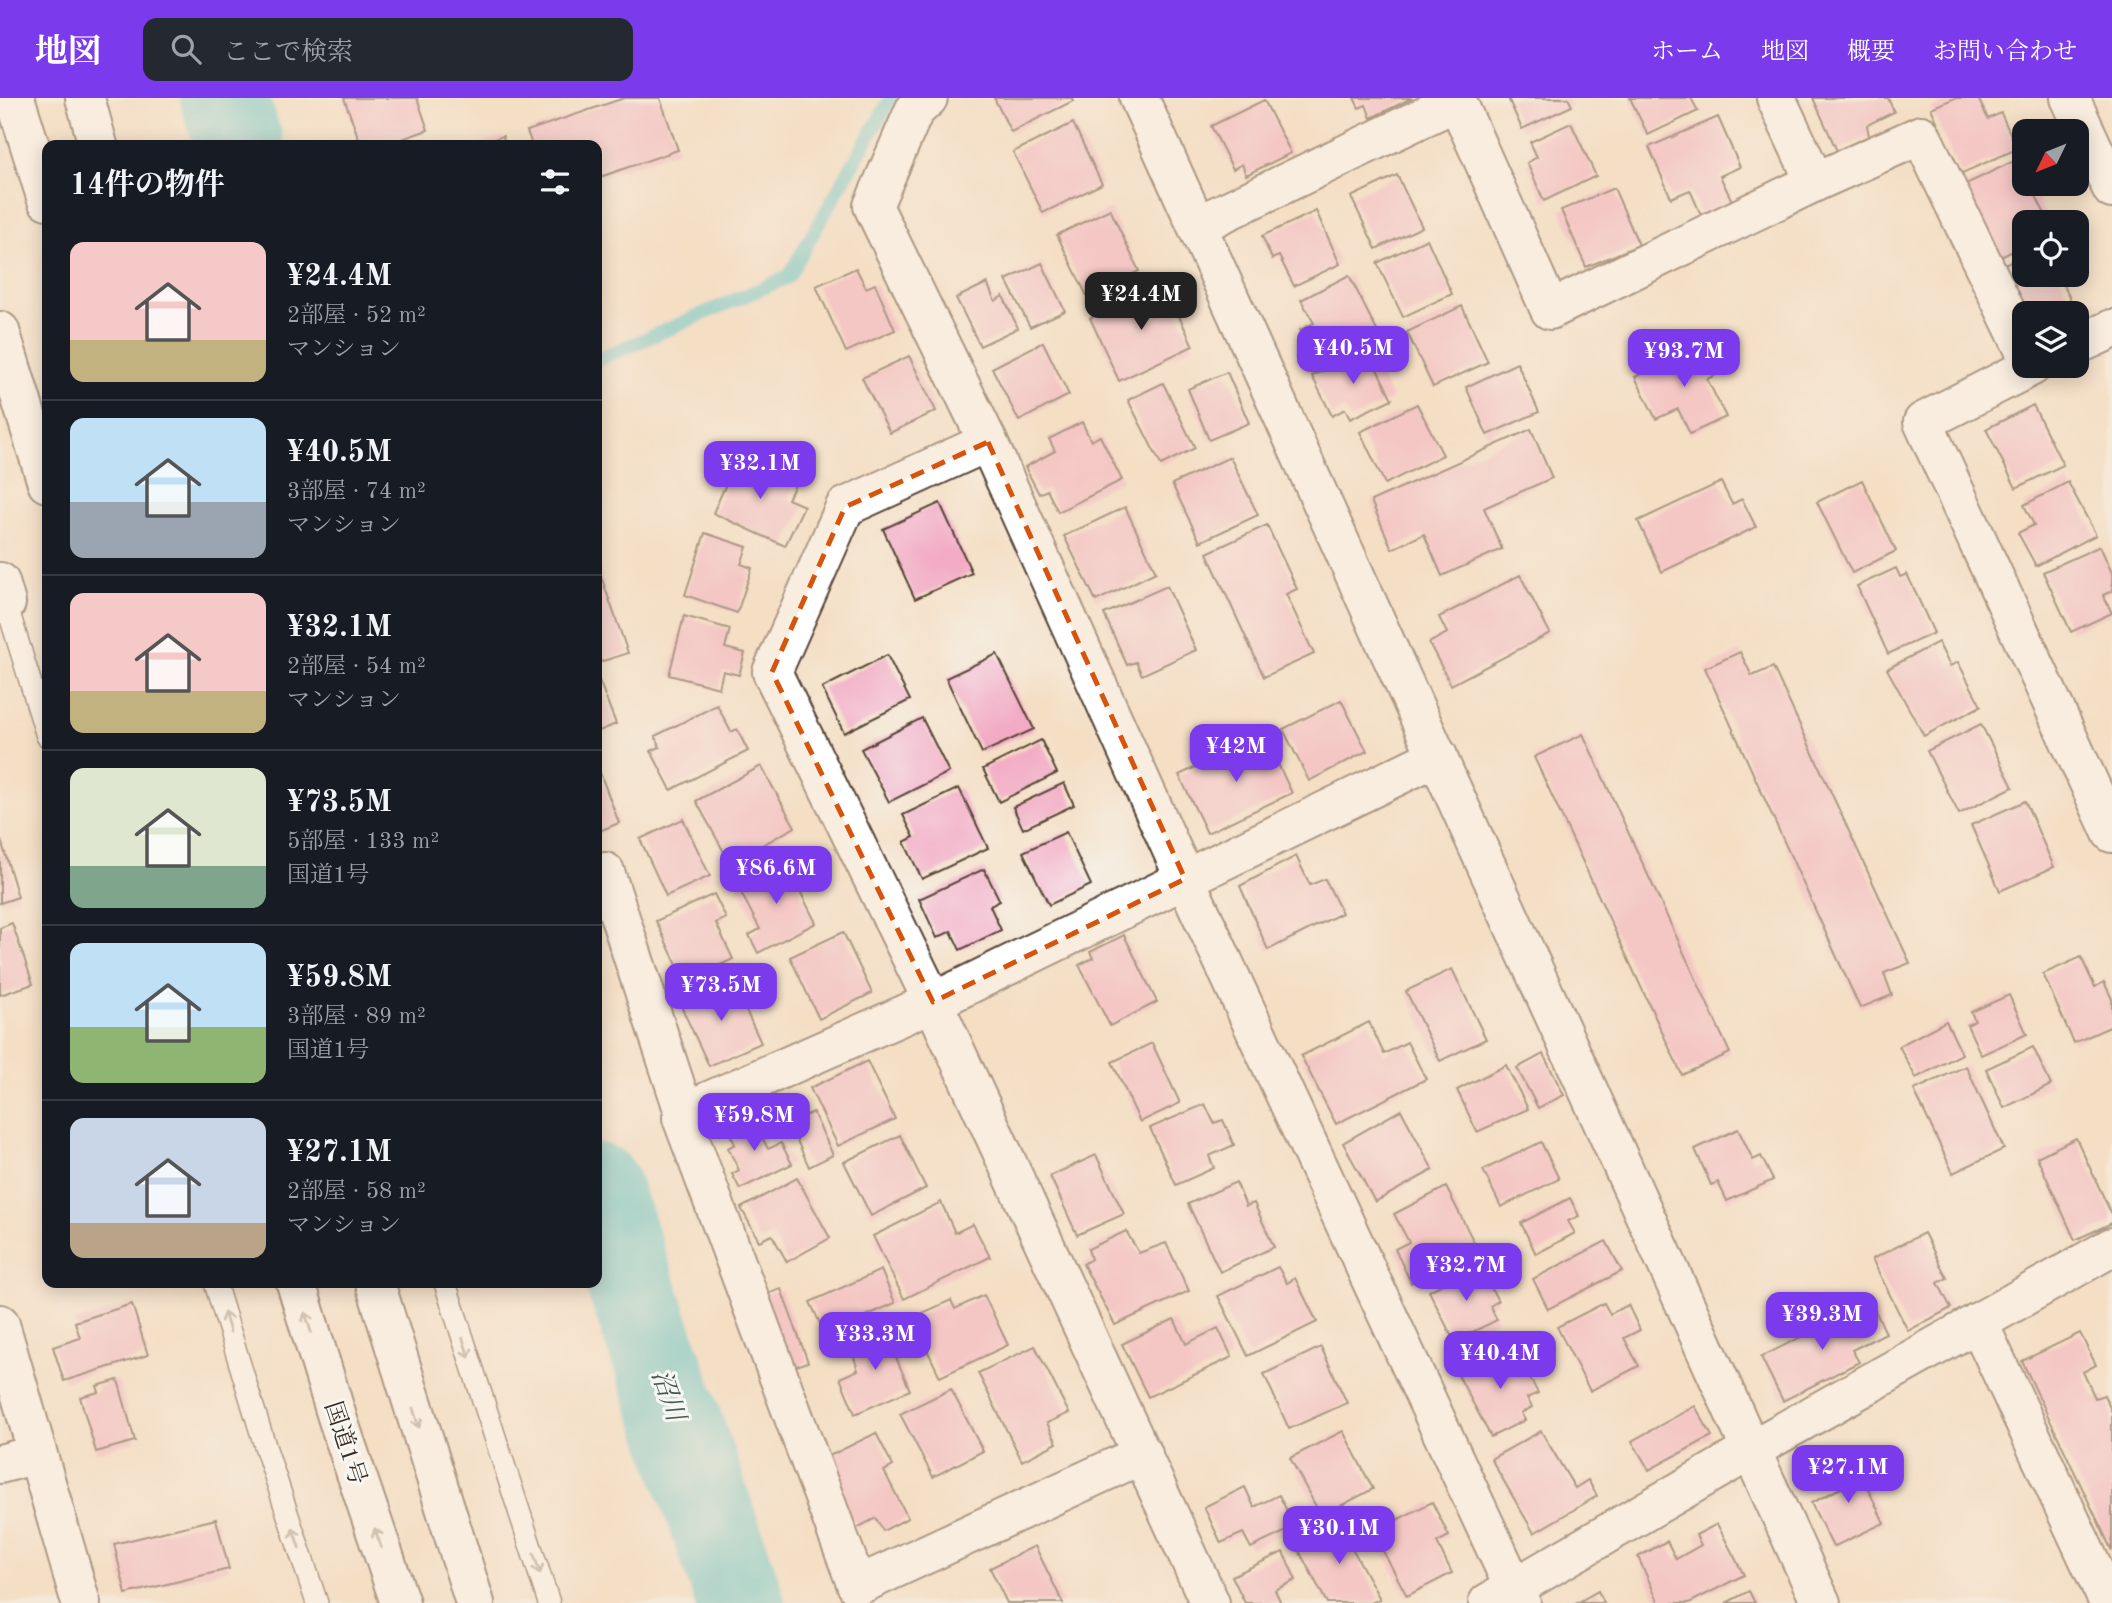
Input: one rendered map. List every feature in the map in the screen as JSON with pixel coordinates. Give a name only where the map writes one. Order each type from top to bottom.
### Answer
[{"type":"main road","points":[[15,98],[42,184]]},
{"type":"main road","points":[[85,98],[97,140]]},
{"type":"main road","points":[[928,98],[914,111],[873,206],[988,442],[1508,1598],[1751,1450],[1978,1322],[2107,1262]]},
{"type":"main road","points":[[1139,98],[1821,1603]]},
{"type":"main road","points":[[1776,98],[1815,182]]},
{"type":"main road","points":[[2070,98],[2112,189]]},
{"type":"main road","points":[[1198,225],[1457,101],[1550,310],[1815,182],[1922,135],[2012,324]]},
{"type":"main road","points":[[2089,340],[2112,329]]},
{"type":"main road","points":[[0,331],[42,467]]},
{"type":"main road","points":[[2012,376],[1923,422],[2112,834]]},
{"type":"main road","points":[[988,442],[845,507],[772,672],[933,1002],[1210,1603]]},
{"type":"main road","points":[[684,1112],[933,1002],[1438,756]]},
{"type":"main road","points":[[605,872],[684,1112],[682,1118],[857,1586],[1143,1454]]},
{"type":"main road","name":"国道1号","points":[[298,1288],[338,1420],[400,1603]]},
{"type":"main road","points":[[377,1288],[475,1603]]},
{"type":"main road","points":[[1978,1322],[2109,1603]]},
{"type":"main road","points":[[0,1324],[81,1603]]},
{"type":"main road","points":[[0,1464],[37,1454]]},
{"type":"lane","points":[[2,596],[42,720]]},
{"type":"lane","points":[[217,1288],[265,1449],[317,1603]]},
{"type":"lane","points":[[447,1288],[549,1603]]},
{"type":"highlighted area","points":[[988,442],[1185,879],[933,1002],[772,672],[845,507]]},
{"type":"building","points":[[344,98],[417,98],[428,130],[399,140],[359,140]]},
{"type":"building","points":[[624,98],[660,98],[678,150],[602,176],[602,140],[530,140],[527,131]]},
{"type":"building","points":[[994,98],[1072,98],[1073,101],[1011,132]]},
{"type":"building","points":[[1354,98],[1412,98],[1371,118],[1366,105],[1359,108]]},
{"type":"building","points":[[1508,98],[1568,98],[1572,106],[1522,129]]},
{"type":"building","points":[[1630,98],[1691,98],[1698,111],[1648,135]]},
{"type":"building","points":[[1813,98],[1888,98],[1894,112],[1867,125],[1869,136],[1837,151]]},
{"type":"building","points":[[1955,98],[1978,98],[1988,119],[2001,113],[2012,138],[2012,151],[1960,174],[1931,108]]},
{"type":"building","points":[[1264,100],[1291,153],[1246,175],[1242,164],[1233,169],[1211,126]]},
{"type":"building","points":[[1718,117],[1740,167],[1720,176],[1732,201],[1701,215],[1690,190],[1671,198],[1649,147]]},
{"type":"building","points":[[1073,123],[1102,184],[1043,213],[1013,152]]},
{"type":"building","points":[[1571,123],[1596,176],[1544,201],[1527,163],[1537,157],[1530,142]]},
{"type":"building","points":[[2012,162],[2012,196],[2036,196],[2043,210],[2012,210],[2012,252],[1997,259],[1962,186]]},
{"type":"building","points":[[1397,175],[1422,227],[1376,249],[1351,197]]},
{"type":"building","points":[[1614,188],[1639,245],[1586,267],[1561,210]]},
{"type":"building","points":[[1110,209],[1139,271],[1087,296],[1057,235]]},
{"type":"building","points":[[1316,211],[1340,264],[1294,286],[1279,256],[1272,259],[1262,236]]},
{"type":"building","points":[[1427,239],[1452,294],[1403,317],[1377,263]]},
{"type":"building","points":[[2012,261],[2012,282],[2004,264]]},
{"type":"building","points":[[1042,263],[1065,311],[1030,327],[1006,280]]},
{"type":"building","points":[[856,268],[866,288],[875,284],[895,330],[846,352],[816,286]]},
{"type":"building","points":[[1349,275],[1378,333],[1319,364],[1300,330],[1314,323],[1301,300]]},
{"type":"building","points":[[987,283],[995,301],[1003,296],[1018,328],[980,346],[956,298]]},
{"type":"building","points":[[1164,284],[1193,346],[1119,381],[1090,318]]},
{"type":"building","points":[[2014,287],[2065,287],[2071,301],[2021,301]]},
{"type":"building","points":[[1462,306],[1488,362],[1433,387],[1407,332]]},
{"type":"building","points":[[1043,342],[1069,395],[1019,421],[992,368]]},
{"type":"building","points":[[1704,344],[1718,374],[1707,379],[1726,417],[1690,434],[1678,409],[1656,419],[1635,377]]},
{"type":"building","points":[[1367,349],[1392,399],[1350,419],[1345,409],[1332,416],[1312,376]]},
{"type":"building","points":[[909,356],[936,411],[890,433],[862,378]]},
{"type":"building","points":[[1517,363],[1539,412],[1487,435],[1466,387]]},
{"type":"building","points":[[1227,372],[1249,423],[1209,440],[1188,389]]},
{"type":"building","points":[[1163,383],[1195,448],[1161,465],[1128,400]]},
{"type":"building","points":[[1417,404],[1443,455],[1385,484],[1360,432]]},
{"type":"building","points":[[2033,405],[2063,465],[2016,488],[1986,429]]},
{"type":"building","points":[[1082,422],[1091,441],[1100,436],[1122,480],[1058,512],[1047,490],[1039,494],[1025,467],[1055,451],[1049,439]]},
{"type":"building","points":[[1531,429],[1552,478],[1484,508],[1502,549],[1442,576],[1424,534],[1392,549],[1371,501]]},
{"type":"building","points":[[739,455],[797,481],[788,499],[804,506],[785,546],[713,513]]},
{"type":"building","points":[[1230,457],[1258,515],[1200,542],[1172,484]]},
{"type":"building","points":[[1862,480],[1896,551],[1852,573],[1817,502]]},
{"type":"building","points":[[1721,482],[1732,504],[1742,499],[1756,527],[1662,572],[1638,521]]},
{"type":"building","points":[[2068,482],[2096,535],[2036,566],[2018,533],[2034,525],[2024,505]]},
{"type":"building","points":[[940,503],[972,573],[915,599],[883,529]]},
{"type":"building","points":[[1125,507],[1156,572],[1096,601],[1064,536]]},
{"type":"building","points":[[1267,525],[1297,589],[1286,594],[1314,654],[1264,677],[1207,553]]},
{"type":"building","points":[[705,533],[747,547],[741,564],[752,568],[737,613],[685,595]]},
{"type":"building","points":[[2100,546],[2112,573],[2112,591],[2103,595],[2112,613],[2071,632],[2043,572]]},
{"type":"building","points":[[1896,568],[1900,577],[1907,574],[1934,633],[1888,654],[1857,586]]},
{"type":"building","points":[[1520,575],[1550,633],[1451,685],[1429,643],[1447,633],[1439,617]]},
{"type":"building","points":[[602,579],[628,653],[602,661]]},
{"type":"building","points":[[1167,586],[1196,650],[1142,675],[1136,662],[1127,665],[1104,614]]},
{"type":"building","points":[[684,616],[730,629],[725,648],[745,653],[739,675],[723,671],[719,688],[669,675]]},
{"type":"building","points":[[1938,642],[1950,666],[1958,662],[1981,706],[1924,736],[1887,669]]},
{"type":"building","points":[[1740,652],[1752,676],[1773,667],[1910,963],[1884,973],[1892,995],[1860,1008],[1705,668]]},
{"type":"building","points":[[997,654],[1034,729],[982,753],[946,678]]},
{"type":"building","points":[[887,655],[910,700],[844,733],[822,688]]},
{"type":"building","points":[[602,688],[616,724],[602,730]]},
{"type":"building","points":[[1341,700],[1367,751],[1309,781],[1283,729]]},
{"type":"building","points":[[717,705],[731,732],[737,729],[748,751],[671,790],[651,751],[660,747],[655,736]]},
{"type":"building","points":[[922,718],[949,772],[889,802],[861,749]]},
{"type":"building","points":[[1981,724],[2013,787],[1959,814],[1927,751]]},
{"type":"building","points":[[1583,734],[1730,1053],[1682,1075],[1534,757]]},
{"type":"building","points":[[1264,735],[1292,793],[1207,833],[1179,775]]},
{"type":"building","points":[[1041,740],[1057,773],[999,802],[983,769]]},
{"type":"building","points":[[761,766],[795,827],[730,863],[696,801]]},
{"type":"building","points":[[602,778],[619,823],[602,830]]},
{"type":"building","points":[[1064,783],[1074,805],[1023,829],[1013,807]]},
{"type":"building","points":[[959,788],[988,848],[922,879],[904,842],[914,837],[903,815]]},
{"type":"building","points":[[2025,801],[2054,867],[2000,891],[1971,825]]},
{"type":"building","points":[[683,819],[710,876],[666,896],[640,839]]},
{"type":"building","points":[[1066,832],[1091,885],[1049,905],[1023,852]]},
{"type":"building","points":[[0,841],[18,897],[0,903]]},
{"type":"building","points":[[1296,856],[1310,885],[1325,879],[1342,913],[1268,950],[1240,886]]},
{"type":"building","points":[[785,861],[816,923],[758,953],[749,935],[760,929],[737,885]]},
{"type":"building","points":[[984,869],[1000,901],[990,906],[1001,930],[960,950],[951,931],[937,938],[919,899]]},
{"type":"building","points":[[714,894],[726,918],[716,923],[733,959],[685,982],[656,921]]},
{"type":"building","points":[[12,923],[33,984],[0,995],[0,928]]},
{"type":"building","points":[[843,932],[872,993],[819,1019],[790,957]]},
{"type":"building","points":[[1124,935],[1157,1002],[1110,1026],[1079,965],[1093,958],[1090,952]]},
{"type":"building","points":[[2081,957],[2095,987],[2104,982],[2112,999],[2112,1026],[2074,1043],[2043,974]]},
{"type":"building","points":[[1452,969],[1486,1039],[1440,1061],[1406,991]]},
{"type":"building","points":[[732,980],[761,1043],[709,1066],[680,1004]]},
{"type":"building","points":[[2009,995],[2027,1034],[1981,1055],[1967,1025],[1975,1021],[1971,1012]]},
{"type":"building","points":[[1946,1021],[1962,1054],[1916,1078],[1899,1046]]},
{"type":"building","points":[[1369,1022],[1384,1054],[1407,1042],[1426,1079],[1336,1124],[1301,1056]]},
{"type":"building","points":[[1152,1043],[1180,1103],[1140,1122],[1112,1062]]},
{"type":"building","points":[[2033,1047],[2051,1085],[2004,1108],[1986,1069]]},
{"type":"building","points":[[1543,1054],[1564,1095],[1538,1108],[1517,1068]]},
{"type":"building","points":[[867,1061],[895,1119],[838,1146],[810,1088]]},
{"type":"building","points":[[1506,1065],[1528,1109],[1477,1132],[1457,1090]]},
{"type":"building","points":[[1966,1066],[2004,1149],[1953,1173],[1914,1090]]},
{"type":"building","points":[[1205,1104],[1214,1123],[1223,1120],[1234,1145],[1209,1156],[1214,1168],[1176,1185],[1150,1128]]},
{"type":"building","points":[[1401,1110],[1433,1170],[1375,1202],[1343,1143]]},
{"type":"building","points":[[813,1112],[833,1155],[809,1167],[789,1123]]},
{"type":"building","points":[[750,1114],[768,1149],[781,1143],[792,1164],[740,1189],[732,1174],[739,1170],[728,1148],[735,1144],[726,1126]]},
{"type":"building","points":[[1738,1129],[1753,1160],[1761,1156],[1773,1180],[1727,1201],[1718,1182],[1711,1185],[1695,1149]]},
{"type":"building","points":[[900,1135],[926,1188],[871,1216],[844,1162]]},
{"type":"building","points":[[2076,1138],[2112,1215],[2112,1223],[2075,1240],[2037,1157]]},
{"type":"building","points":[[1541,1142],[1559,1179],[1501,1207],[1483,1170]]},
{"type":"building","points":[[1096,1155],[1124,1214],[1077,1235],[1050,1176]]},
{"type":"building","points":[[797,1178],[830,1238],[787,1262],[772,1235],[759,1241],[741,1208]]},
{"type":"building","points":[[1236,1182],[1246,1206],[1254,1203],[1274,1247],[1220,1272],[1188,1204]]},
{"type":"building","points":[[1446,1187],[1477,1248],[1411,1283],[1395,1249],[1409,1242],[1394,1214]]},
{"type":"building","points":[[1570,1198],[1579,1216],[1568,1221],[1575,1233],[1536,1254],[1521,1223]]},
{"type":"building","points":[[941,1202],[955,1233],[973,1224],[990,1257],[904,1299],[873,1236]]},
{"type":"building","points":[[1126,1231],[1139,1253],[1166,1243],[1189,1291],[1115,1325],[1083,1264],[1091,1259],[1088,1249]]},
{"type":"building","points":[[1924,1233],[1947,1278],[1938,1283],[1951,1308],[1908,1331],[1872,1259]]},
{"type":"building","points":[[1606,1241],[1622,1271],[1548,1309],[1533,1279]]},
{"type":"building","points":[[1479,1265],[1498,1301],[1490,1306],[1497,1320],[1454,1341],[1429,1291]]},
{"type":"building","points":[[1278,1267],[1287,1283],[1295,1278],[1317,1322],[1248,1356],[1218,1296]]},
{"type":"building","points":[[881,1270],[895,1303],[825,1334],[810,1302]]},
{"type":"building","points":[[781,1289],[808,1362],[788,1369],[760,1296]]},
{"type":"building","points":[[984,1295],[1008,1345],[940,1377],[912,1318],[951,1300],[955,1309]]},
{"type":"building","points":[[1871,1302],[1886,1333],[1852,1350],[1859,1362],[1783,1401],[1761,1357]]},
{"type":"building","points":[[1604,1303],[1610,1314],[1628,1305],[1640,1330],[1624,1338],[1639,1366],[1590,1391],[1557,1327]]},
{"type":"building","points":[[132,1304],[148,1355],[64,1381],[53,1347],[80,1338],[75,1322]]},
{"type":"building","points":[[1174,1319],[1186,1344],[1218,1328],[1232,1357],[1148,1397],[1122,1344]]},
{"type":"building","points":[[892,1326],[900,1341],[891,1346],[910,1390],[855,1414],[840,1378],[858,1370],[850,1345]]},
{"type":"building","points":[[2080,1333],[2096,1365],[2083,1372],[2095,1398],[2104,1395],[2112,1412],[2112,1551],[2022,1361]]},
{"type":"building","points":[[1035,1346],[1069,1413],[1047,1423],[1057,1443],[1022,1461],[978,1373]]},
{"type":"building","points":[[1321,1347],[1347,1403],[1289,1429],[1264,1374]]},
{"type":"building","points":[[1513,1347],[1538,1393],[1527,1398],[1532,1407],[1521,1413],[1525,1420],[1491,1437],[1458,1375]]},
{"type":"building","points":[[118,1380],[135,1441],[96,1452],[80,1397],[99,1392],[97,1386]]},
{"type":"building","points":[[951,1389],[983,1451],[933,1477],[900,1414]]},
{"type":"building","points":[[1695,1406],[1712,1436],[1649,1470],[1632,1441]]},
{"type":"building","points":[[1343,1431],[1373,1489],[1321,1516],[1290,1458]]},
{"type":"building","points":[[1541,1431],[1575,1488],[1588,1480],[1597,1496],[1534,1533],[1491,1459]]},
{"type":"building","points":[[876,1433],[893,1466],[884,1471],[908,1518],[883,1531],[876,1518],[857,1528],[823,1459]]},
{"type":"building","points":[[1851,1452],[1884,1523],[1833,1547],[1811,1503],[1843,1487],[1831,1462]]},
{"type":"building","points":[[1245,1487],[1254,1507],[1279,1495],[1295,1527],[1251,1548],[1243,1533],[1221,1543],[1204,1507]]},
{"type":"building","points":[[1432,1502],[1449,1536],[1437,1542],[1452,1573],[1407,1596],[1373,1532]]},
{"type":"building","points":[[216,1519],[229,1569],[126,1594],[114,1544]]},
{"type":"building","points":[[1351,1519],[1364,1542],[1352,1548],[1380,1599],[1371,1603],[1327,1603],[1297,1547]]},
{"type":"building","points":[[1717,1524],[1744,1575],[1689,1603],[1659,1603],[1638,1557],[1667,1541],[1676,1559],[1701,1545],[1696,1535]]},
{"type":"building","points":[[1035,1546],[1063,1603],[1007,1603],[990,1568]]},
{"type":"building","points":[[1283,1552],[1296,1580],[1275,1590],[1281,1603],[1245,1603],[1232,1576]]},
{"type":"building","points":[[1598,1591],[1604,1603],[1577,1603]]},
{"type":"building","points":[[1749,1591],[1755,1603],[1726,1603]]},
{"type":"waterway","name":"沼川","points":[[224,98],[238,140]]},
{"type":"waterway","points":[[602,358],[788,277],[891,98]]},
{"type":"waterway","name":"沼川","points":[[602,1201],[741,1603]]}]
